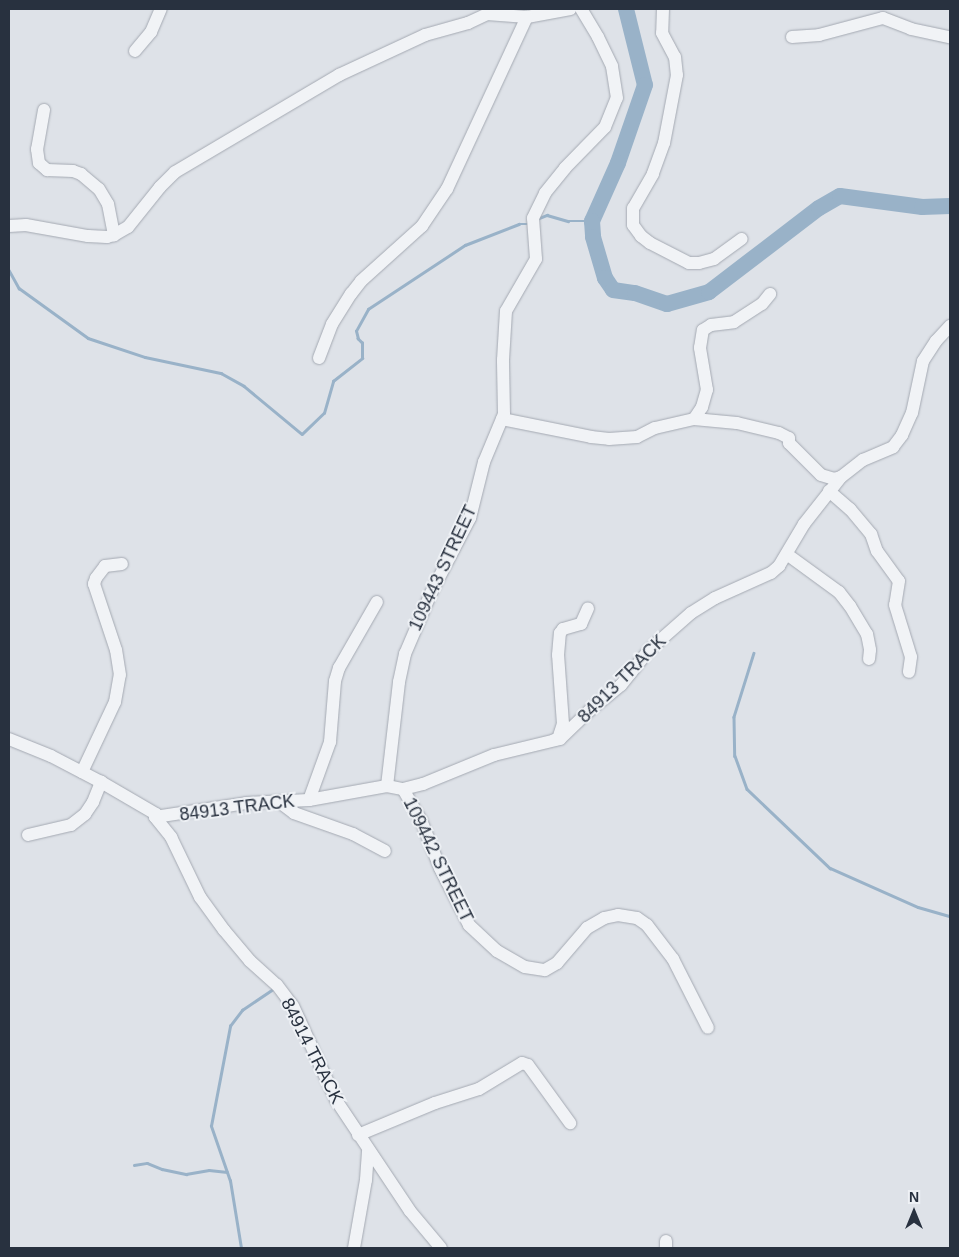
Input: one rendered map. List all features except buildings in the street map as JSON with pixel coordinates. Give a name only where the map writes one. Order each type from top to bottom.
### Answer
[{"type":"street","points":[[135,51],[151,32],[161,9]]},
{"type":"street","points":[[9,226],[26,225],[88,236],[107,237],[114,235],[128,227],[160,187],[175,172],[223,141],[339,75],[425,35],[468,23],[484,11],[527,17],[570,9]]},
{"type":"street","name":"109443 STREET","points":[[387,786],[399,682],[405,654],[431,593],[470,518],[484,462],[502,419],[504,406],[502,360],[506,311],[536,259],[532,224],[536,210],[545,193],[565,168],[605,127],[616,98],[612,66],[581,9]]},
{"type":"street","points":[[663,9],[662,33],[675,57],[677,75],[664,144],[653,174],[633,208],[633,225],[641,236],[650,243],[689,263],[699,263],[714,259],[742,239]]},
{"type":"street","points":[[319,358],[332,324],[351,294],[361,281],[422,226],[447,189],[527,17]]},
{"type":"street","points":[[792,37],[819,35],[883,18],[912,29],[950,37]]},
{"type":"street","points":[[44,110],[38,149],[39,163],[47,170],[81,174],[99,189],[108,204],[114,235]]},
{"type":"street","points":[[694,419],[702,407],[707,390],[700,348],[703,330],[710,325],[738,320],[744,314],[762,304],[770,294]]},
{"type":"street","name":"84913 TRACK","points":[[152,813],[246,803],[309,800],[387,786],[403,789],[423,784],[494,755],[560,739],[570,732],[589,710],[621,685],[649,650],[691,612],[715,598],[771,572],[788,555],[804,524],[841,477],[863,460],[887,451],[897,443],[912,413],[923,361],[936,341],[950,326]]},
{"type":"street","points":[[502,419],[591,438],[624,439],[637,437],[655,428],[694,419],[728,422],[779,433],[788,438],[789,443],[821,475],[834,479],[841,477]]},
{"type":"street","points":[[829,491],[850,510],[871,534],[877,551],[899,581],[895,605],[911,657],[909,672]]},
{"type":"street","points":[[788,555],[839,592],[850,606],[868,634],[869,659]]},
{"type":"street","points":[[82,772],[115,702],[120,675],[116,650],[94,584],[105,566],[122,564]]},
{"type":"street","points":[[309,800],[330,742],[335,681],[339,668],[377,602]]},
{"type":"street","points":[[545,744],[558,738],[562,724],[558,655],[560,633],[563,629],[581,624],[588,608]]},
{"type":"street","points":[[9,739],[51,756],[82,772],[152,813]]},
{"type":"street","points":[[28,835],[71,825],[85,814],[93,802],[101,782]]},
{"type":"street","name":"109442 STREET","points":[[403,789],[421,820],[440,868],[469,926],[497,951],[525,967],[545,970],[556,963],[587,928],[604,918],[618,915],[637,918],[647,925],[673,959],[708,1028]]},
{"type":"street","points":[[278,801],[294,813],[354,834],[385,851]]},
{"type":"street","name":"84914 TRACK","points":[[152,813],[171,837],[200,897],[224,930],[250,961],[277,985],[293,1006],[336,1100],[410,1211],[441,1248]]},
{"type":"street","points":[[358,1135],[435,1103],[479,1088],[522,1063],[528,1065],[570,1124]]},
{"type":"street","points":[[354,1248],[366,1180],[368,1149]]},
{"type":"waterway","points":[[626,9],[645,85],[618,163],[592,221],[593,237],[605,278],[613,290],[635,293],[667,304],[709,292],[819,208],[840,196],[922,207],[950,206]]},
{"type":"waterway","points":[[537,219],[547,215],[568,221],[592,221]]},
{"type":"waterway","points":[[9,270],[19,288],[88,338],[145,357],[221,373],[244,386],[302,434],[324,413],[333,381],[362,358],[362,343],[358,339],[356,331],[368,309],[465,245],[519,224],[528,224]]},
{"type":"waterway","points":[[754,653],[734,717],[735,756],[747,789],[830,868],[918,907],[950,916]]},
{"type":"waterway","points":[[241,1248],[230,1181],[211,1126],[230,1026],[242,1010],[273,989]]},
{"type":"waterway","points":[[134,1165],[147,1163],[162,1169],[186,1174],[209,1170],[227,1172]]}]
